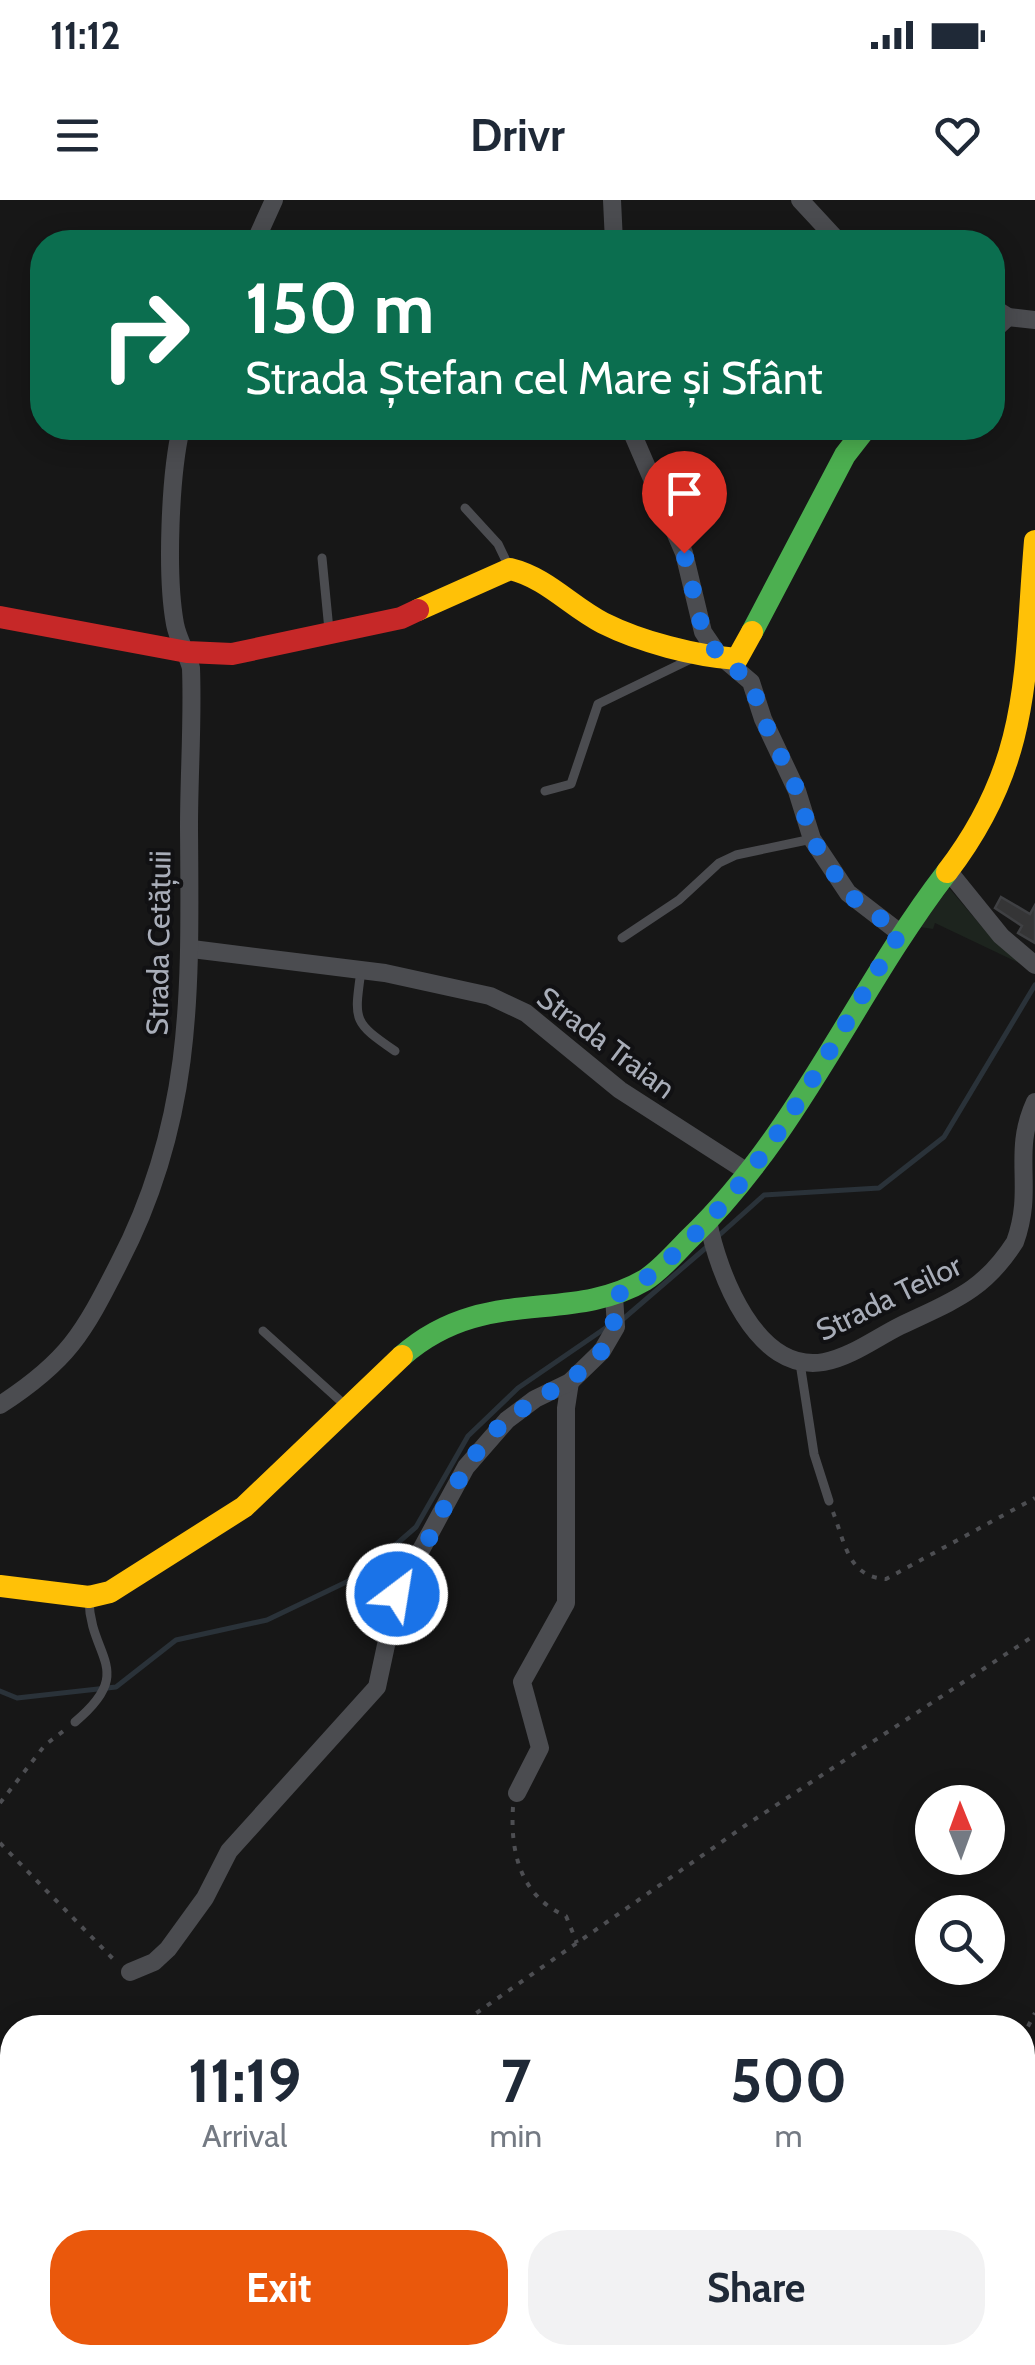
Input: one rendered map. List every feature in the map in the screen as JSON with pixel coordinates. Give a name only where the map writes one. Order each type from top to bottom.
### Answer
[{"type":"street","points":[[260,230],[274,200]]},
{"type":"street","points":[[612,200],[613,230]]},
{"type":"street","points":[[800,200],[828,230]]},
{"type":"street","points":[[1005,313],[1035,320]]},
{"type":"street","name":"Strada Cetățuii","points":[[0,1405],[54,1368],[78,1340],[142,1214],[172,1130],[186,1038],[192,949],[192,683],[175,625],[172,579],[174,468],[179,440]]},
{"type":"street","points":[[635,440],[684,553],[703,632],[751,682],[763,719],[797,790],[812,839],[848,894],[900,933]]},
{"type":"street","points":[[0,616],[152,642],[186,652],[247,652],[401,618],[510,569],[540,578],[601,622],[700,654],[737,659],[746,650],[791,553],[857,440]]},
{"type":"street","points":[[130,1972],[154,1962],[182,1933],[229,1851],[377,1687],[397,1594],[474,1458],[520,1409],[570,1382],[602,1351],[615,1312],[649,1278],[711,1235],[784,1125],[900,933],[950,873],[974,836],[1010,761],[1031,685],[1035,541]]},
{"type":"street","points":[[950,873],[1000,936],[1029,960]]},
{"type":"street","name":"Strada Traian","points":[[192,949],[456,988],[526,1013],[620,1090],[750,1172]]},
{"type":"street","name":"Strada Teilor","points":[[711,1235],[728,1290],[751,1326],[783,1354],[800,1361],[829,1362],[949,1304],[988,1280],[1013,1244],[1028,1212],[1033,1176],[1024,1133],[1035,1102]]},
{"type":"street","points":[[0,1586],[90,1597],[131,1582],[244,1507],[406,1352],[454,1323],[495,1309],[615,1312]]},
{"type":"street","points":[[517,1793],[540,1748],[522,1682],[566,1603],[566,1408],[570,1382]]},
{"type":"lane","points":[[465,508],[498,544],[510,569]]},
{"type":"lane","points":[[322,558],[330,632]]},
{"type":"lane","points":[[545,791],[571,784],[598,704],[700,654]]},
{"type":"lane","points":[[622,938],[679,900],[719,863],[736,854],[812,839]]},
{"type":"lane","points":[[361,971],[354,1011],[358,1021],[395,1052]]},
{"type":"lane","points":[[263,1331],[348,1408]]},
{"type":"lane","name":"Strada Teilor","points":[[800,1361],[814,1454],[829,1501]]},
{"type":"lane","points":[[76,1722],[100,1701],[107,1678],[106,1656],[90,1620],[90,1597]]},
{"type":"path","points":[[829,1501],[855,1568],[868,1578],[886,1579],[1035,1498]]},
{"type":"path","points":[[475,2015],[746,1825],[1035,1636]]},
{"type":"path","points":[[0,1803],[45,1745],[76,1722]]},
{"type":"path","points":[[517,1793],[512,1811],[516,1862],[530,1891],[548,1909],[566,1916],[577,1945]]},
{"type":"path","points":[[0,1843],[110,1958],[130,1972]]},
{"type":"shaded area","points":[[949,888],[989,935],[1021,964],[935,923],[933,929],[920,927]]},
{"type":"building","points":[[1001,897],[1030,914],[1035,905],[1035,943],[1018,933],[1022,926],[995,908]]},
{"type":"waterway","points":[[716,1238],[764,1195],[879,1188],[944,1137],[1035,985]]},
{"type":"waterway","points":[[622,1320],[708,1246]]},
{"type":"waterway","points":[[0,1691],[17,1698],[116,1687],[176,1640],[267,1620],[361,1575],[416,1527],[468,1436],[518,1388],[607,1327]]},
{"type":"traffic: fast","points":[[752,632],[845,455],[857,440]]},
{"type":"traffic: fast","points":[[402,1356],[433,1334],[464,1320],[495,1312],[586,1301],[616,1293],[657,1271],[728,1198],[762,1154],[947,872]]},
{"type":"traffic: slow","points":[[947,872],[975,831],[1009,753],[1025,674],[1035,541]]},
{"type":"traffic: slow","points":[[418,610],[510,569],[536,579],[603,623],[668,647],[737,659],[752,632]]},
{"type":"traffic: slow","points":[[0,1586],[89,1597],[110,1592],[244,1507],[402,1356]]},
{"type":"traffic: jam","points":[[0,617],[187,652],[232,654],[401,618],[418,610]]},
{"type":"route","points":[[397,1594],[417,1564],[466,1467],[494,1431],[535,1399],[570,1382],[602,1351],[616,1327],[614,1296],[649,1278],[708,1221],[765,1154],[900,933],[848,894],[812,839],[797,790],[770,736],[751,682],[737,666],[718,654],[703,632],[684,553]]}]
